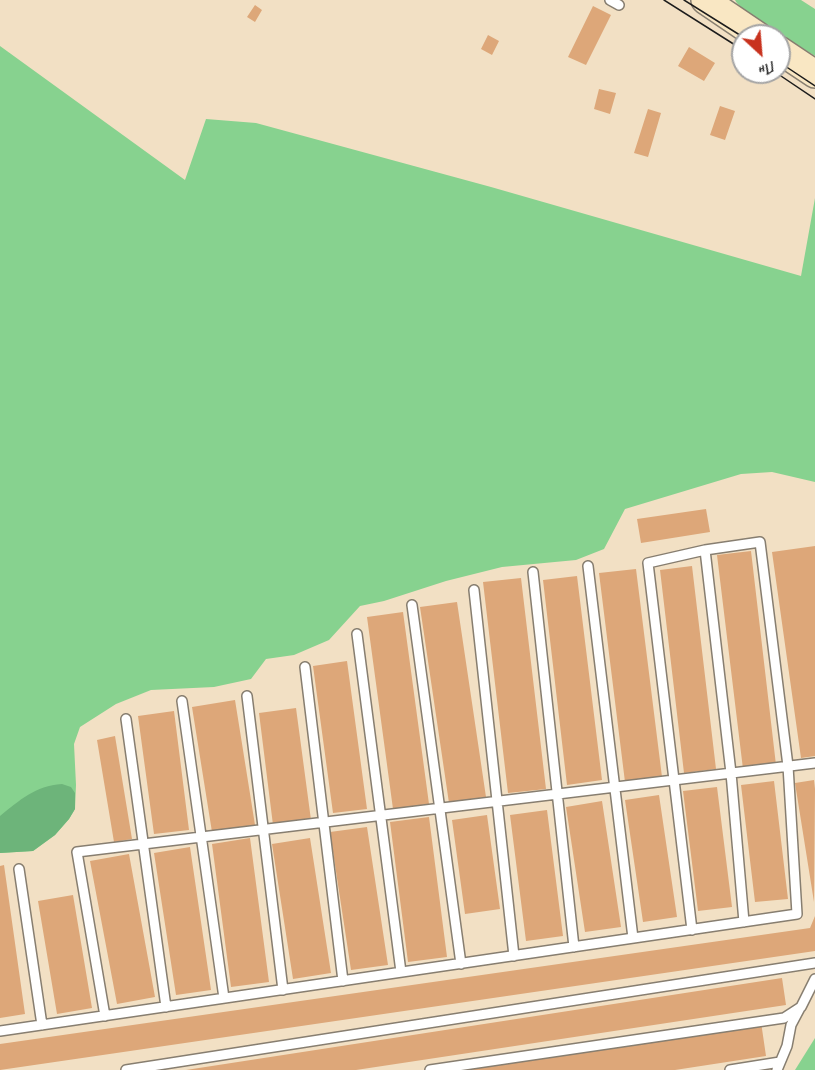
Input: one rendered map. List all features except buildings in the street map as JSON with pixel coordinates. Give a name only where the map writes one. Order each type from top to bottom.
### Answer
[{"type":"main road","points":[[705,0],[740,24]]},
{"type":"main road","points":[[791,58],[815,74]]},
{"type":"main road","points":[[791,59],[815,79]]},
{"type":"lane","points":[[0,1031],[224,999],[401,972],[461,964],[633,938],[692,930],[797,914],[788,766],[759,542],[705,550],[648,563],[692,930]]},
{"type":"lane","points":[[705,550],[731,773],[744,922]]},
{"type":"lane","points":[[588,566],[633,938]]},
{"type":"lane","points":[[533,573],[574,947]]},
{"type":"lane","points":[[474,590],[514,956]]},
{"type":"lane","points":[[412,605],[461,964]]},
{"type":"lane","points":[[357,633],[401,972]]},
{"type":"lane","points":[[305,667],[343,981]]},
{"type":"lane","points":[[247,696],[283,990]]},
{"type":"lane","points":[[182,701],[224,999]]},
{"type":"lane","points":[[126,719],[166,1007]]},
{"type":"lane","points":[[105,1016],[77,852],[815,763]]},
{"type":"lane","points":[[19,869],[42,1025]]},
{"type":"lane","points":[[126,1070],[815,963]]},
{"type":"lane","points":[[730,1070],[778,1066],[788,1046],[791,1025],[815,979]]},
{"type":"lane","points":[[430,1070],[784,1018],[801,1006]]},
{"type":"green space","points":[[735,0],[801,0],[815,9],[815,56],[791,41],[791,24],[764,24]]},
{"type":"green space","points":[[0,46],[185,180],[206,119],[256,123],[491,187],[801,276],[815,198],[815,482],[772,472],[741,474],[625,509],[604,549],[576,560],[502,567],[360,606],[329,640],[294,655],[266,659],[251,679],[214,687],[151,690],[116,704],[80,727],[74,744],[75,809],[69,819],[55,835],[33,851],[0,853]]},
{"type":"green space","points":[[62,784],[71,787],[75,793],[75,809],[55,835],[33,851],[0,853],[0,816],[21,799],[36,791]]},
{"type":"green space","points":[[815,1038],[815,1070],[795,1070]]},
{"type":"tram line","points":[[664,0],[731,42]]},
{"type":"tram line","points":[[684,0],[731,29]]},
{"type":"tram line","points":[[791,70],[815,86]]},
{"type":"tram line","points":[[791,83],[815,99]]}]
